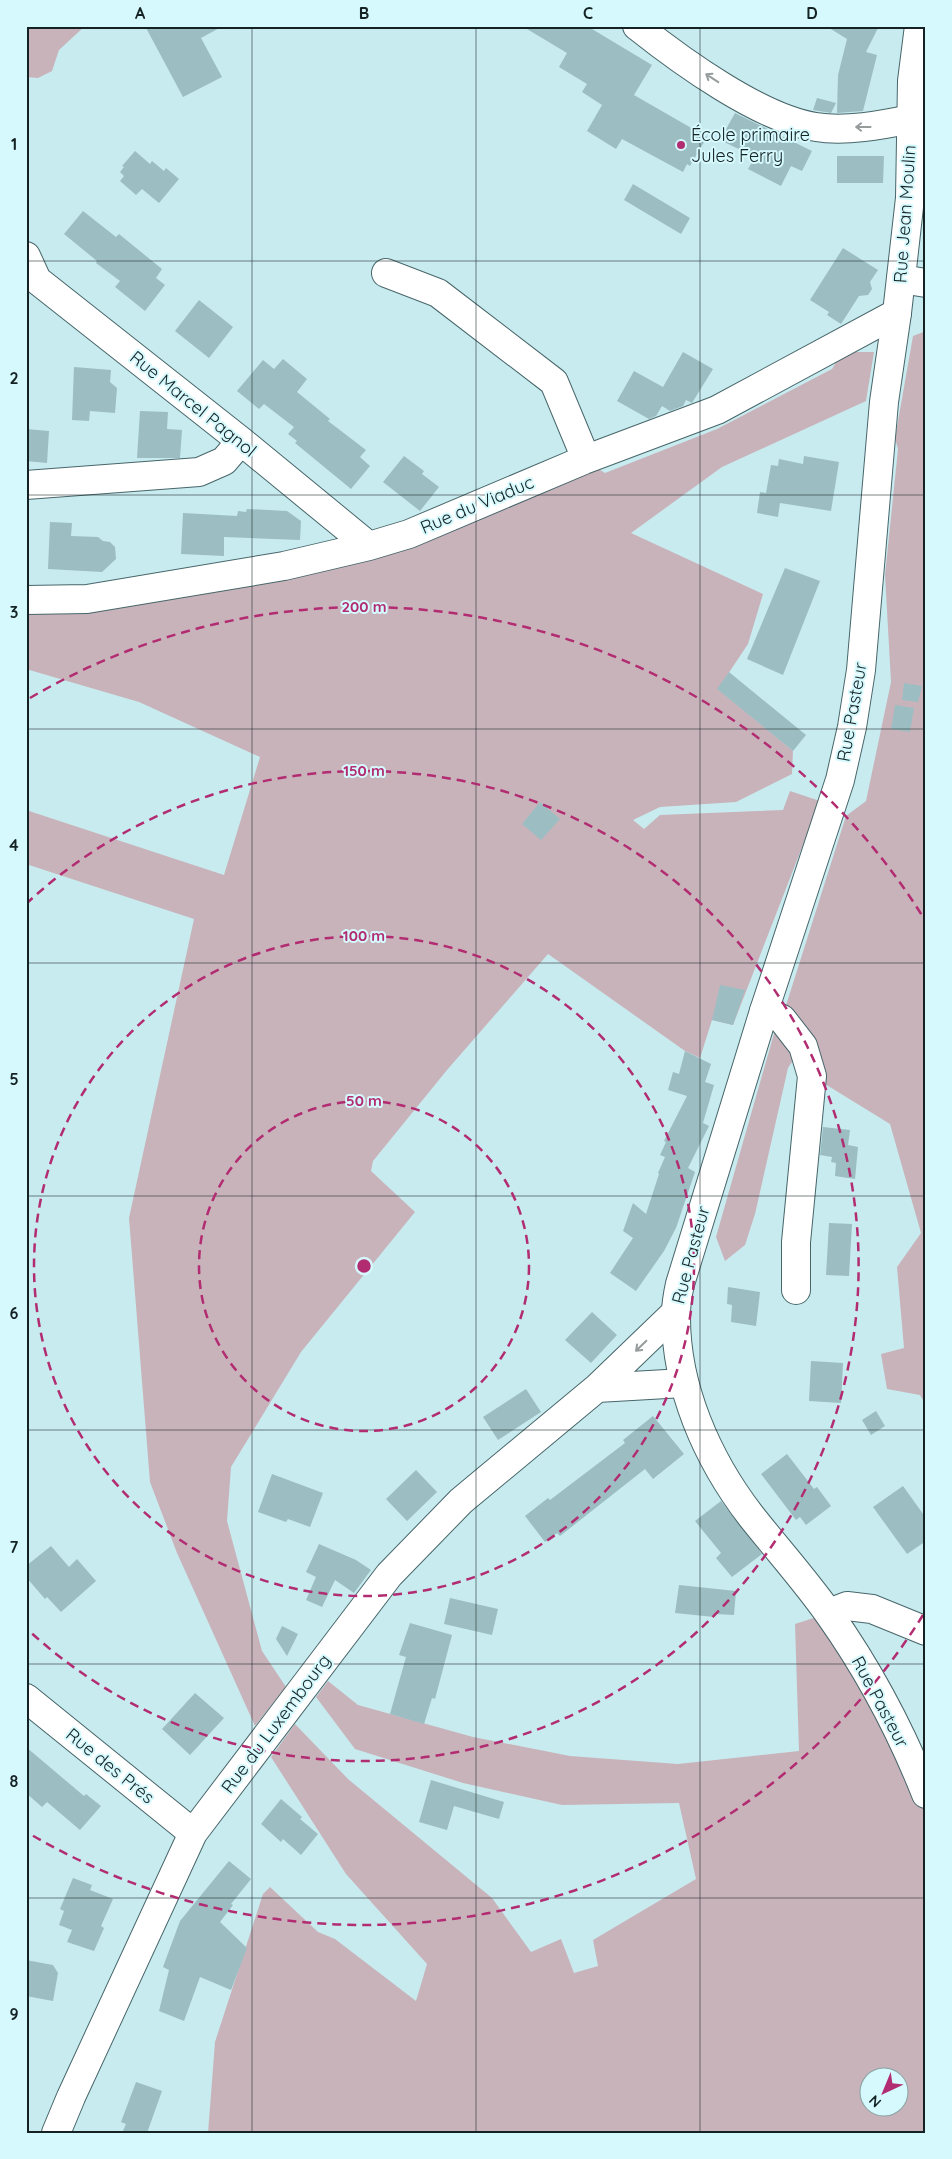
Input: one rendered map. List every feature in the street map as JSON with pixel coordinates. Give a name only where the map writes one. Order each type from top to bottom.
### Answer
[{"type":"street","points":[[637,26],[663,46],[743,98],[778,116],[816,127],[873,127],[911,119]]},
{"type":"street","name":"Rue Jean Moulin","points":[[884,402],[897,312],[913,281],[910,198],[911,119],[912,81],[919,26]]},
{"type":"street","name":"Rue Marcel Pagnol","points":[[26,256],[32,282],[241,441],[369,546]]},
{"type":"street","points":[[386,273],[438,293],[554,382],[586,459]]},
{"type":"street","name":"Rue du Viaduc","points":[[26,600],[87,599],[284,566],[369,546],[409,534],[586,459],[717,410],[897,312]]},
{"type":"street","name":"Rue Pasteur","points":[[884,402],[861,670],[852,727],[840,780],[764,1011],[680,1284],[676,1312],[677,1346],[684,1383],[702,1432],[725,1477],[750,1514],[829,1614],[866,1671],[915,1767],[926,1794]]},
{"type":"street","points":[[26,485],[199,472],[224,461],[241,441]]},
{"type":"street","points":[[764,1011],[782,1019],[803,1046],[812,1076],[796,1242],[796,1290]]},
{"type":"street","name":"Rue du Luxembourg","points":[[56,2133],[193,1832],[389,1575],[461,1501],[597,1388],[676,1312]]},
{"type":"street","points":[[597,1388],[684,1383]]},
{"type":"street","points":[[829,1614],[847,1606],[872,1609],[903,1620],[926,1631]]},
{"type":"street","name":"Rue des Prés","points":[[26,1698],[193,1832]]},
{"type":"shaded area","points":[[26,26],[85,26],[59,50],[52,71],[38,78],[26,77]]},
{"type":"shaded area","points":[[926,331],[926,1405],[920,1395],[887,1389],[881,1354],[904,1348],[897,1267],[921,1233],[890,1124],[812,1076],[802,1047],[788,1068],[755,1214],[745,1245],[725,1261],[716,1237],[779,1016],[782,1018],[846,816],[866,801],[891,682],[885,575],[898,449],[895,438],[913,336]]},
{"type":"shaded area","points":[[854,352],[874,352],[866,401],[722,467],[631,533],[763,594],[748,644],[718,689],[793,751],[792,774],[736,802],[660,807],[633,820],[644,829],[660,815],[783,810],[790,791],[820,801],[733,1025],[712,1020],[700,1058],[685,1051],[548,954],[447,1070],[373,1161],[371,1171],[415,1212],[301,1352],[231,1467],[227,1521],[262,1651],[286,1687],[255,1726],[177,1553],[150,1482],[129,1218],[194,919],[26,864],[26,810],[224,875],[260,757],[139,702],[26,669],[26,600],[284,566],[584,460],[605,473],[717,429],[832,369],[838,359]]},
{"type":"shaded area","points":[[829,1613],[926,1794],[926,2133],[208,2133],[215,2042],[263,1894],[270,1887],[318,1932],[335,1939],[416,2001],[427,1964],[346,1874],[271,1757],[295,1724],[348,1779],[492,1898],[531,1952],[561,1939],[574,1973],[598,1966],[593,1940],[696,1879],[679,1803],[562,1805],[463,1783],[355,1749],[316,1697],[328,1681],[358,1705],[473,1737],[570,1756],[678,1764],[799,1751],[795,1624]]},
{"type":"building","points":[[145,26],[223,26],[201,38],[222,77],[183,97]]},
{"type":"building","points":[[522,26],[587,26],[652,65],[634,95],[707,137],[690,166],[687,164],[683,172],[622,139],[616,149],[587,131],[602,105],[582,92],[587,84],[559,67],[567,53]]},
{"type":"building","points":[[826,26],[879,26],[866,52],[877,55],[863,111],[837,113],[838,75],[847,39]]},
{"type":"building","points":[[817,98],[836,103],[831,113],[813,110]]},
{"type":"building","points":[[735,113],[812,151],[802,171],[791,166],[781,186],[748,169],[755,157],[720,140]]},
{"type":"building","points":[[135,151],[150,164],[152,161],[164,171],[166,168],[179,179],[159,203],[142,189],[136,195],[120,181],[124,176],[120,172],[124,167],[122,166]]},
{"type":"building","points":[[837,156],[884,156],[883,183],[837,183]]},
{"type":"building","points":[[633,184],[690,218],[681,234],[624,200]]},
{"type":"building","points":[[83,211],[116,237],[119,234],[162,269],[156,278],[165,285],[145,311],[115,287],[120,281],[96,263],[97,261],[64,234]]},
{"type":"building","points":[[843,248],[878,270],[870,282],[872,289],[868,295],[859,296],[841,324],[827,315],[829,312],[810,300]]},
{"type":"building","points":[[199,300],[233,327],[209,358],[175,331]]},
{"type":"building","points":[[683,352],[713,369],[692,403],[686,400],[683,406],[670,411],[662,406],[656,416],[649,419],[617,401],[634,371],[663,387]]},
{"type":"building","points":[[283,359],[307,379],[297,392],[330,419],[328,421],[366,450],[360,457],[370,466],[351,489],[295,443],[297,441],[288,434],[294,427],[264,404],[259,409],[237,391],[263,360],[274,369]]},
{"type":"building","points":[[74,367],[111,370],[110,382],[117,388],[115,413],[90,411],[89,421],[72,420]]},
{"type":"building","points":[[140,411],[168,412],[167,429],[182,430],[180,458],[137,458]]},
{"type":"building","points":[[26,429],[49,431],[47,463],[26,461]]},
{"type":"building","points":[[404,456],[424,471],[422,474],[439,487],[420,511],[383,482]]},
{"type":"building","points":[[804,456],[839,462],[831,511],[780,503],[778,517],[757,513],[760,492],[766,493],[771,465],[778,466],[779,459],[803,464]]},
{"type":"building","points":[[247,509],[287,511],[301,521],[300,540],[224,537],[224,556],[181,554],[183,513],[237,516],[238,511],[246,512]]},
{"type":"building","points":[[50,522],[72,523],[71,536],[98,537],[103,541],[110,542],[115,547],[116,559],[102,572],[48,569]]},
{"type":"building","points":[[785,568],[820,581],[783,675],[747,659]]},
{"type":"building","points":[[729,672],[806,735],[793,751],[717,689]]},
{"type":"building","points":[[904,683],[922,686],[918,702],[902,700]]},
{"type":"building","points":[[895,705],[914,708],[910,732],[891,729]]},
{"type":"building","points":[[540,802],[560,819],[541,840],[522,824]]},
{"type":"building","points":[[720,985],[745,990],[733,1025],[712,1020]]},
{"type":"building","points":[[685,1051],[711,1064],[705,1082],[714,1085],[703,1123],[709,1126],[688,1168],[695,1172],[676,1228],[664,1251],[636,1291],[610,1273],[633,1238],[623,1231],[633,1203],[646,1214],[658,1173],[665,1157],[660,1155],[666,1142],[664,1141],[687,1096],[668,1090],[673,1072],[679,1074]]},
{"type":"building","points":[[823,1127],[850,1130],[848,1145],[858,1147],[855,1179],[835,1176],[836,1163],[831,1162],[832,1157],[820,1155]]},
{"type":"building","points":[[829,1223],[852,1224],[849,1276],[826,1275]]},
{"type":"building","points":[[728,1287],[760,1292],[756,1326],[731,1322],[732,1305],[727,1304]]},
{"type":"building","points":[[592,1312],[617,1335],[591,1363],[565,1340]]},
{"type":"building","points":[[811,1361],[843,1363],[841,1403],[809,1401]]},
{"type":"building","points":[[526,1389],[541,1412],[498,1440],[483,1417]]},
{"type":"building","points":[[876,1411],[885,1426],[871,1435],[862,1420]]},
{"type":"building","points":[[653,1416],[684,1454],[653,1479],[645,1469],[560,1536],[557,1533],[545,1542],[525,1516],[548,1498],[550,1500],[625,1443],[623,1440]]},
{"type":"building","points":[[787,1454],[814,1489],[817,1487],[831,1506],[806,1525],[800,1517],[796,1520],[761,1474]]},
{"type":"building","points":[[416,1470],[437,1492],[407,1521],[386,1499]]},
{"type":"building","points":[[272,1474],[323,1493],[310,1527],[288,1519],[286,1522],[258,1512]]},
{"type":"building","points":[[903,1486],[926,1518],[926,1541],[907,1554],[873,1507]]},
{"type":"building","points":[[721,1501],[762,1554],[732,1577],[716,1558],[721,1553],[695,1521]]},
{"type":"building","points":[[319,1544],[356,1560],[371,1570],[354,1593],[335,1580],[322,1607],[306,1600],[316,1577],[306,1572]]},
{"type":"building","points":[[51,1546],[69,1567],[77,1559],[96,1581],[61,1612],[47,1597],[45,1599],[26,1577],[26,1566]]},
{"type":"building","points":[[679,1585],[736,1591],[734,1615],[715,1614],[714,1617],[675,1613]]},
{"type":"building","points":[[450,1598],[498,1609],[492,1635],[444,1624]]},
{"type":"building","points":[[410,1623],[452,1635],[435,1699],[432,1698],[424,1724],[390,1714],[406,1657],[399,1655]]},
{"type":"building","points":[[282,1626],[298,1634],[287,1656],[276,1639]]},
{"type":"building","points":[[195,1693],[224,1718],[190,1755],[162,1729]]},
{"type":"building","points":[[26,1747],[84,1796],[86,1794],[101,1806],[80,1830],[47,1802],[42,1807],[26,1793]]},
{"type":"building","points":[[431,1780],[504,1802],[499,1819],[454,1806],[447,1830],[419,1822]]},
{"type":"building","points":[[281,1799],[318,1834],[301,1855],[283,1839],[281,1842],[261,1824]]},
{"type":"building","points":[[229,1861],[251,1879],[231,1904],[233,1905],[220,1922],[247,1948],[231,1990],[200,1977],[184,2021],[159,2011],[169,1970],[163,1967],[180,1921]]},
{"type":"building","points":[[73,1878],[92,1885],[90,1890],[113,1899],[101,1926],[104,1928],[94,1951],[67,1942],[72,1930],[59,1925],[64,1911],[60,1909]]},
{"type":"building","points":[[26,1960],[53,1965],[58,1973],[53,2001],[26,1996]]},
{"type":"building","points":[[136,2082],[162,2091],[147,2133],[122,2133],[126,2124],[121,2122]]},
{"type":"place","name":"École primaire Jules Ferry","points":[[681,145]]}]
